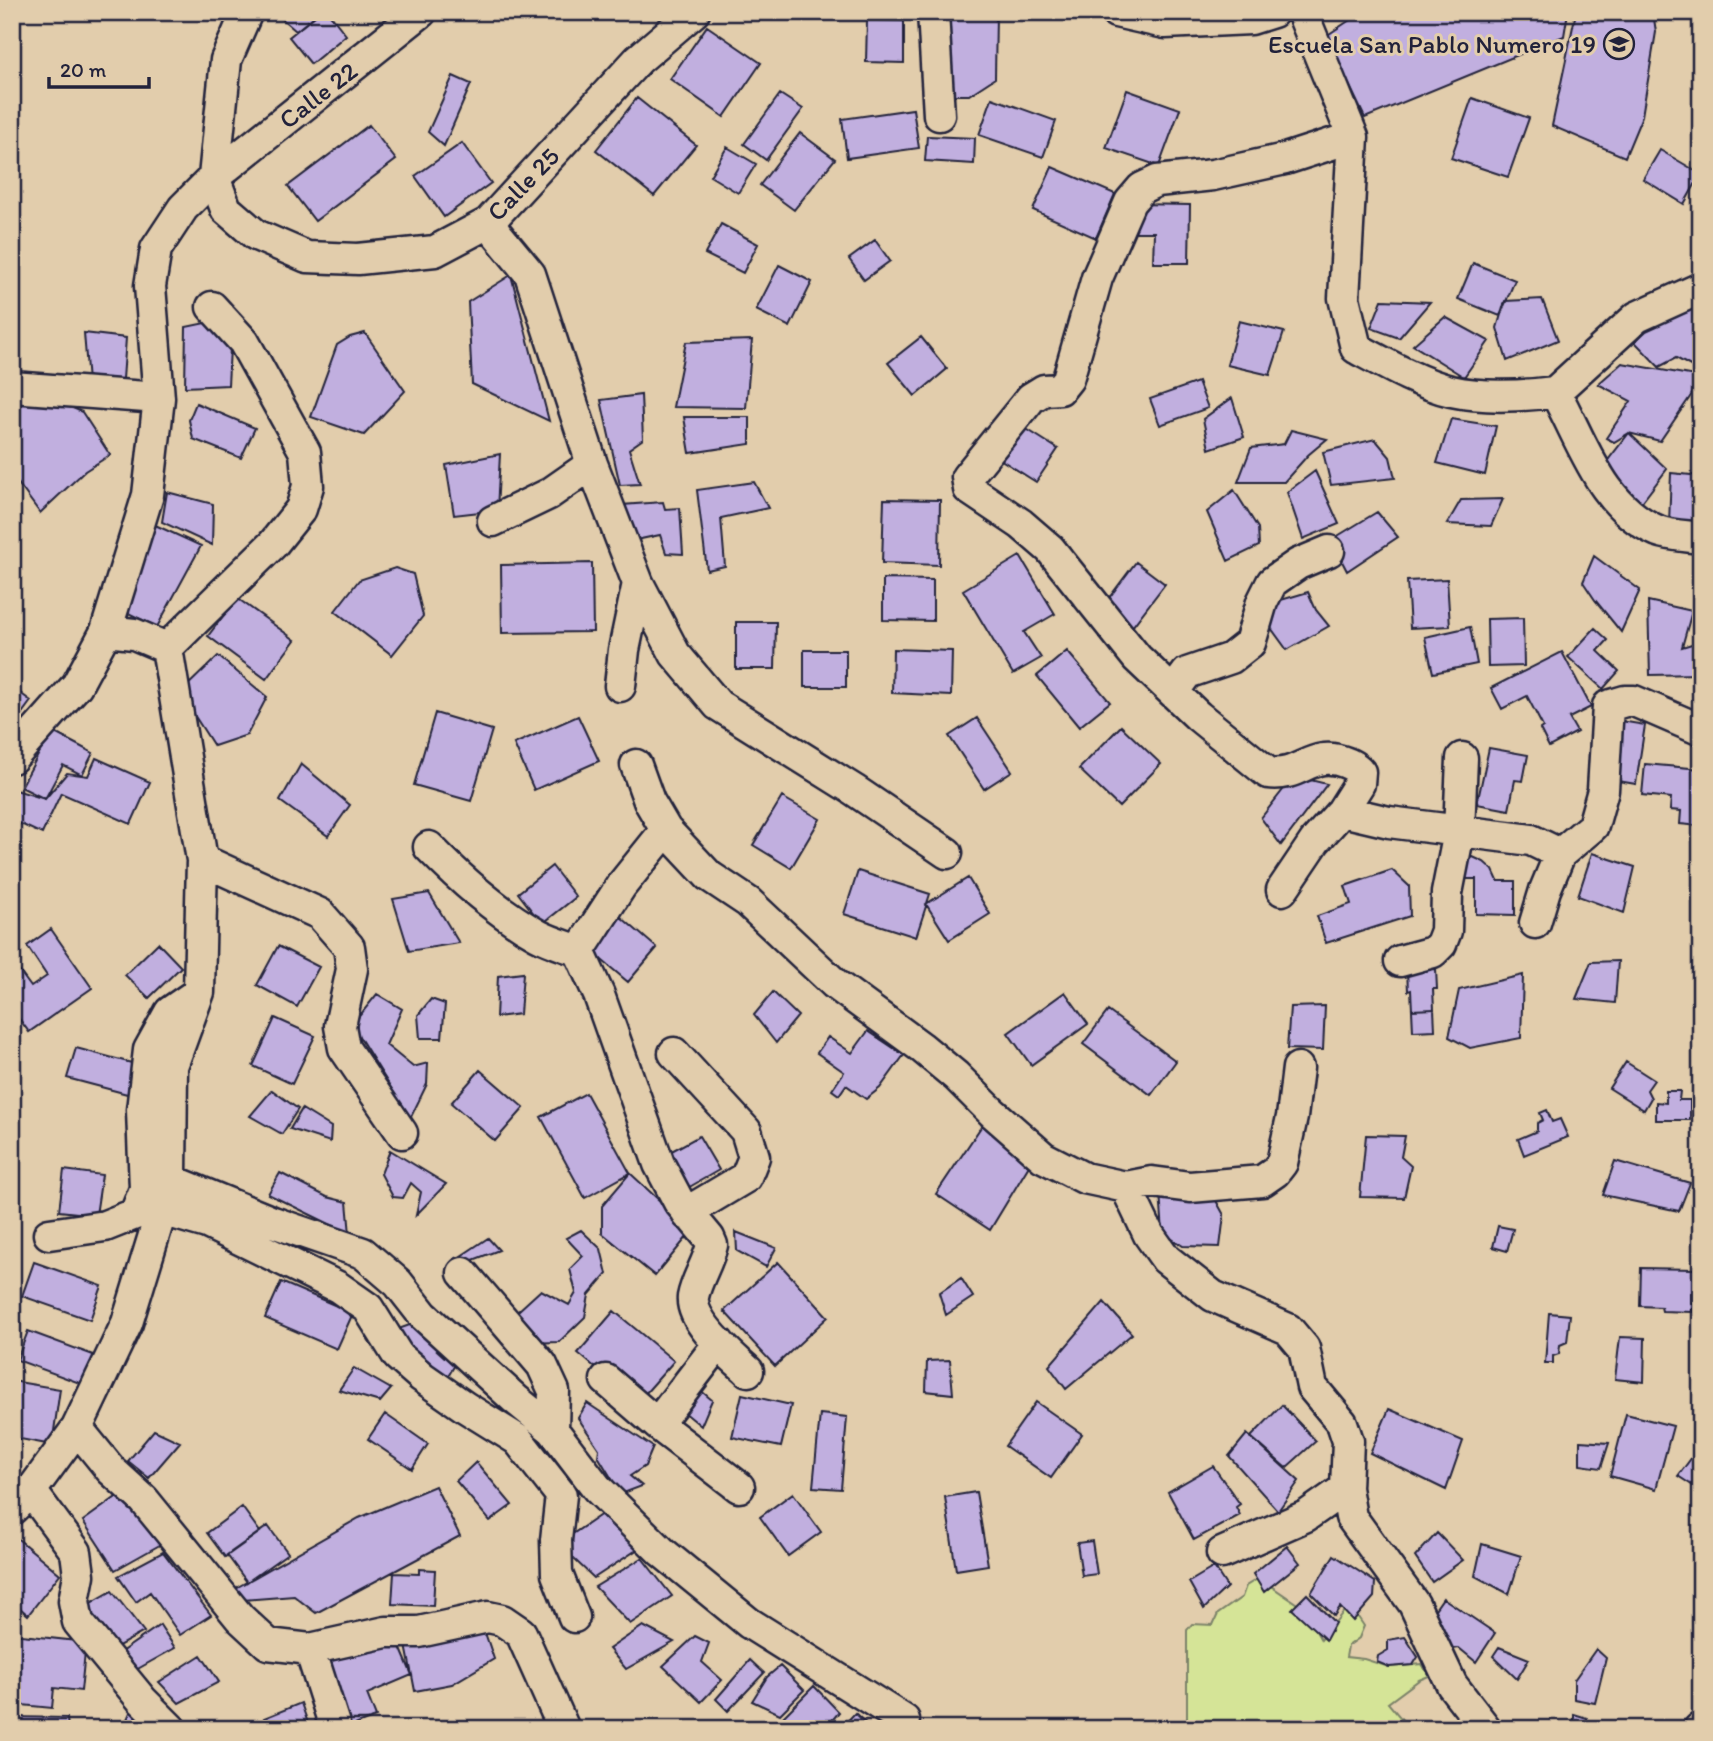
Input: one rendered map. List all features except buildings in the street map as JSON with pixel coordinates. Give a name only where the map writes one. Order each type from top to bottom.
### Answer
[{"type":"street","points":[[214,177],[226,60],[247,12]]},
{"type":"street","name":"Calle 22","points":[[12,758],[77,685],[106,631],[148,495],[159,398],[150,286],[156,249],[183,208],[214,177],[421,12]]},
{"type":"street","name":"Calle 25","points":[[214,177],[226,208],[256,235],[307,257],[358,259],[435,251],[488,223],[639,59],[694,12]]},
{"type":"street","points":[[933,12],[939,116]]},
{"type":"street","points":[[1116,12],[1164,23],[1251,19],[1273,12]]},
{"type":"street","points":[[1302,12],[1353,137],[1343,298],[1356,348],[1393,368],[1451,391],[1519,397],[1555,392],[1637,317],[1701,288]]},
{"type":"street","points":[[1282,890],[1315,841],[1342,811],[1359,784],[1360,772],[1357,767],[1334,758],[1317,759],[1281,775],[1268,773],[1198,716],[1137,658],[1051,549],[1021,524],[969,489],[968,477],[1031,398],[1039,392],[1060,389],[1064,385],[1097,278],[1130,202],[1142,188],[1157,181],[1213,175],[1285,159],[1353,137]]},
{"type":"street","points":[[488,223],[530,274],[592,464],[638,583],[676,653],[718,705],[854,790],[947,853]]},
{"type":"street","points":[[167,648],[273,544],[301,509],[308,486],[305,452],[244,342],[212,307]]},
{"type":"street","points":[[12,387],[159,398]]},
{"type":"street","points":[[1555,392],[1596,473],[1623,510],[1660,531],[1701,538]]},
{"type":"street","points":[[493,521],[549,494],[592,464]]},
{"type":"street","points":[[1173,692],[1187,673],[1231,658],[1250,643],[1262,601],[1272,582],[1298,564],[1329,551]]},
{"type":"street","points":[[620,686],[624,650],[638,583]]},
{"type":"street","points":[[106,631],[134,634],[167,648]]},
{"type":"street","points":[[167,648],[202,860],[199,992],[172,1066],[171,1180],[127,1323],[77,1427],[22,1500],[76,1552],[79,1575],[74,1601],[78,1622],[142,1700],[171,1729]]},
{"type":"street","points":[[1535,923],[1560,854],[1593,826],[1603,790],[1608,706],[1634,701],[1701,730]]},
{"type":"street","points":[[1400,961],[1433,952],[1441,944],[1446,930],[1447,893],[1459,832],[1462,758]]},
{"type":"street","points":[[636,765],[649,801],[666,830],[709,876],[748,902],[835,984],[956,1076],[1043,1157],[1084,1178],[1126,1187],[1152,1182],[1190,1187],[1262,1181],[1282,1163],[1292,1117],[1298,1068]]},
{"type":"street","points":[[1342,811],[1389,822],[1531,840],[1560,854]]},
{"type":"street","points":[[579,951],[621,886],[666,830]]},
{"type":"street","points":[[429,847],[462,881],[501,911],[540,937],[579,951],[598,995],[659,1164],[688,1215],[712,1245],[694,1296],[694,1311],[719,1343],[748,1371]]},
{"type":"street","points":[[202,860],[320,914],[349,947],[352,969],[340,1026],[344,1048],[402,1133]]},
{"type":"street","points":[[49,1234],[105,1226],[135,1214],[145,1189],[142,1110],[149,1050],[170,1012],[199,992]]},
{"type":"street","points":[[674,1053],[746,1131],[754,1157],[746,1177],[699,1205],[688,1215]]},
{"type":"street","points":[[171,1180],[273,1222],[363,1254],[398,1283],[433,1324],[553,1430],[597,1488],[662,1552],[749,1623],[904,1720]]},
{"type":"street","points":[[1126,1187],[1149,1235],[1166,1259],[1213,1296],[1288,1329],[1304,1348],[1312,1387],[1342,1423],[1348,1441],[1346,1488],[1351,1517],[1414,1604],[1452,1685],[1486,1729]]},
{"type":"street","points":[[162,1210],[207,1223],[338,1287],[368,1308],[398,1356],[465,1407],[518,1440],[561,1495],[556,1540],[557,1574],[574,1617]]},
{"type":"street","points":[[463,1273],[542,1365],[554,1391],[553,1430]]},
{"type":"street","points":[[657,1424],[719,1343]]},
{"type":"street","points":[[606,1380],[657,1424],[739,1487]]},
{"type":"street","points":[[77,1427],[111,1470],[144,1500],[240,1618],[268,1644],[310,1649],[386,1632],[419,1632],[488,1617],[502,1620],[521,1633],[564,1729]]},
{"type":"street","points":[[1222,1553],[1306,1516],[1346,1488]]},
{"type":"street","points":[[310,1649],[334,1724]]},
{"type":"green space","points":[[1259,1578],[1303,1608],[1321,1640],[1345,1610],[1356,1614],[1364,1626],[1359,1638],[1348,1646],[1346,1657],[1364,1659],[1389,1667],[1422,1664],[1429,1676],[1419,1680],[1388,1703],[1410,1729],[1187,1729],[1187,1630],[1192,1624],[1213,1625],[1218,1614],[1242,1597],[1246,1586]]},
{"type":"place","name":"Escuela San Pablo Numero 19","points":[[1619,44]]}]
